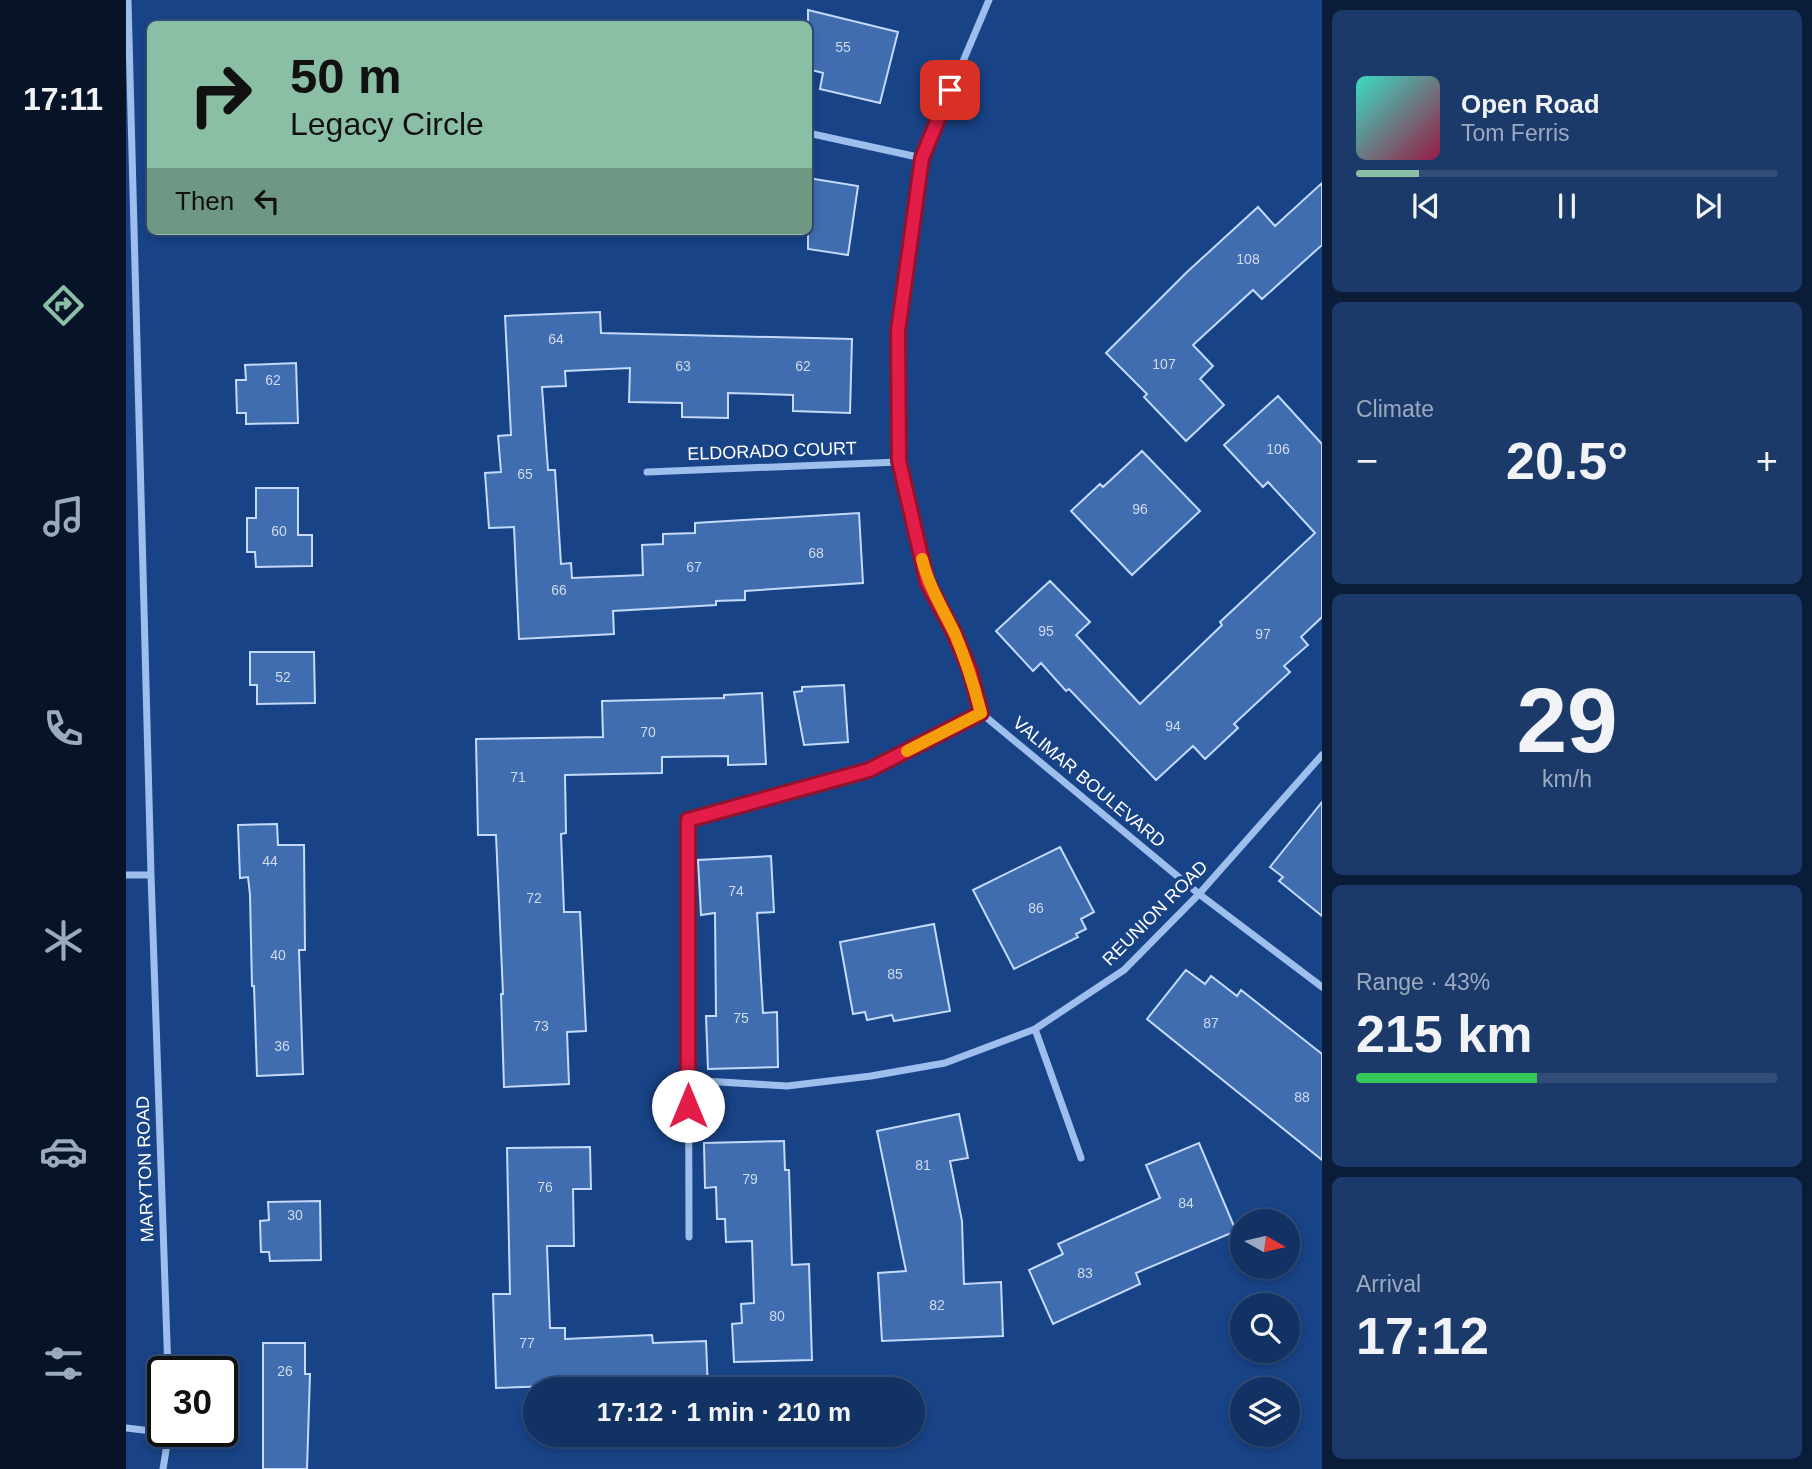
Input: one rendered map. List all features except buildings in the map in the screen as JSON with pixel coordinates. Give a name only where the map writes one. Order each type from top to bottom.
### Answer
[{"type":"street","name":"MARYTON ROAD","points":[[128,0],[151,875],[167,1356]]},
{"type":"street","points":[[689,1237],[688,820],[869,770],[981,713],[970,671],[954,633],[927,582],[899,461],[898,331],[922,158],[989,0]]},
{"type":"street","points":[[812,134],[922,158]]},
{"type":"street","points":[[126,401],[138,401]]},
{"type":"street","name":"ELDORADO COURT","points":[[647,472],[899,461]]},
{"type":"street","name":"VALIMAR BOULEVARD","points":[[981,713],[1199,894],[1322,987]]},
{"type":"street","name":"REUNION ROAD","points":[[687,1080],[787,1086],[871,1076],[945,1063],[1035,1029],[1124,970],[1199,894],[1322,755]]},
{"type":"street","points":[[126,875],[151,875]]},
{"type":"street","points":[[1035,1029],[1082,1158]]},
{"type":"street","points":[[126,1428],[147,1430]]},
{"type":"street","points":[[163,1469],[167,1447]]},
{"type":"slow traffic","points":[[907,751],[981,713],[970,671],[954,633],[927,582],[922,559]]},
{"type":"route","points":[[688,1106],[688,820],[869,770],[981,713],[970,671],[954,633],[927,582],[899,461],[898,331],[922,158],[950,90]]}]
